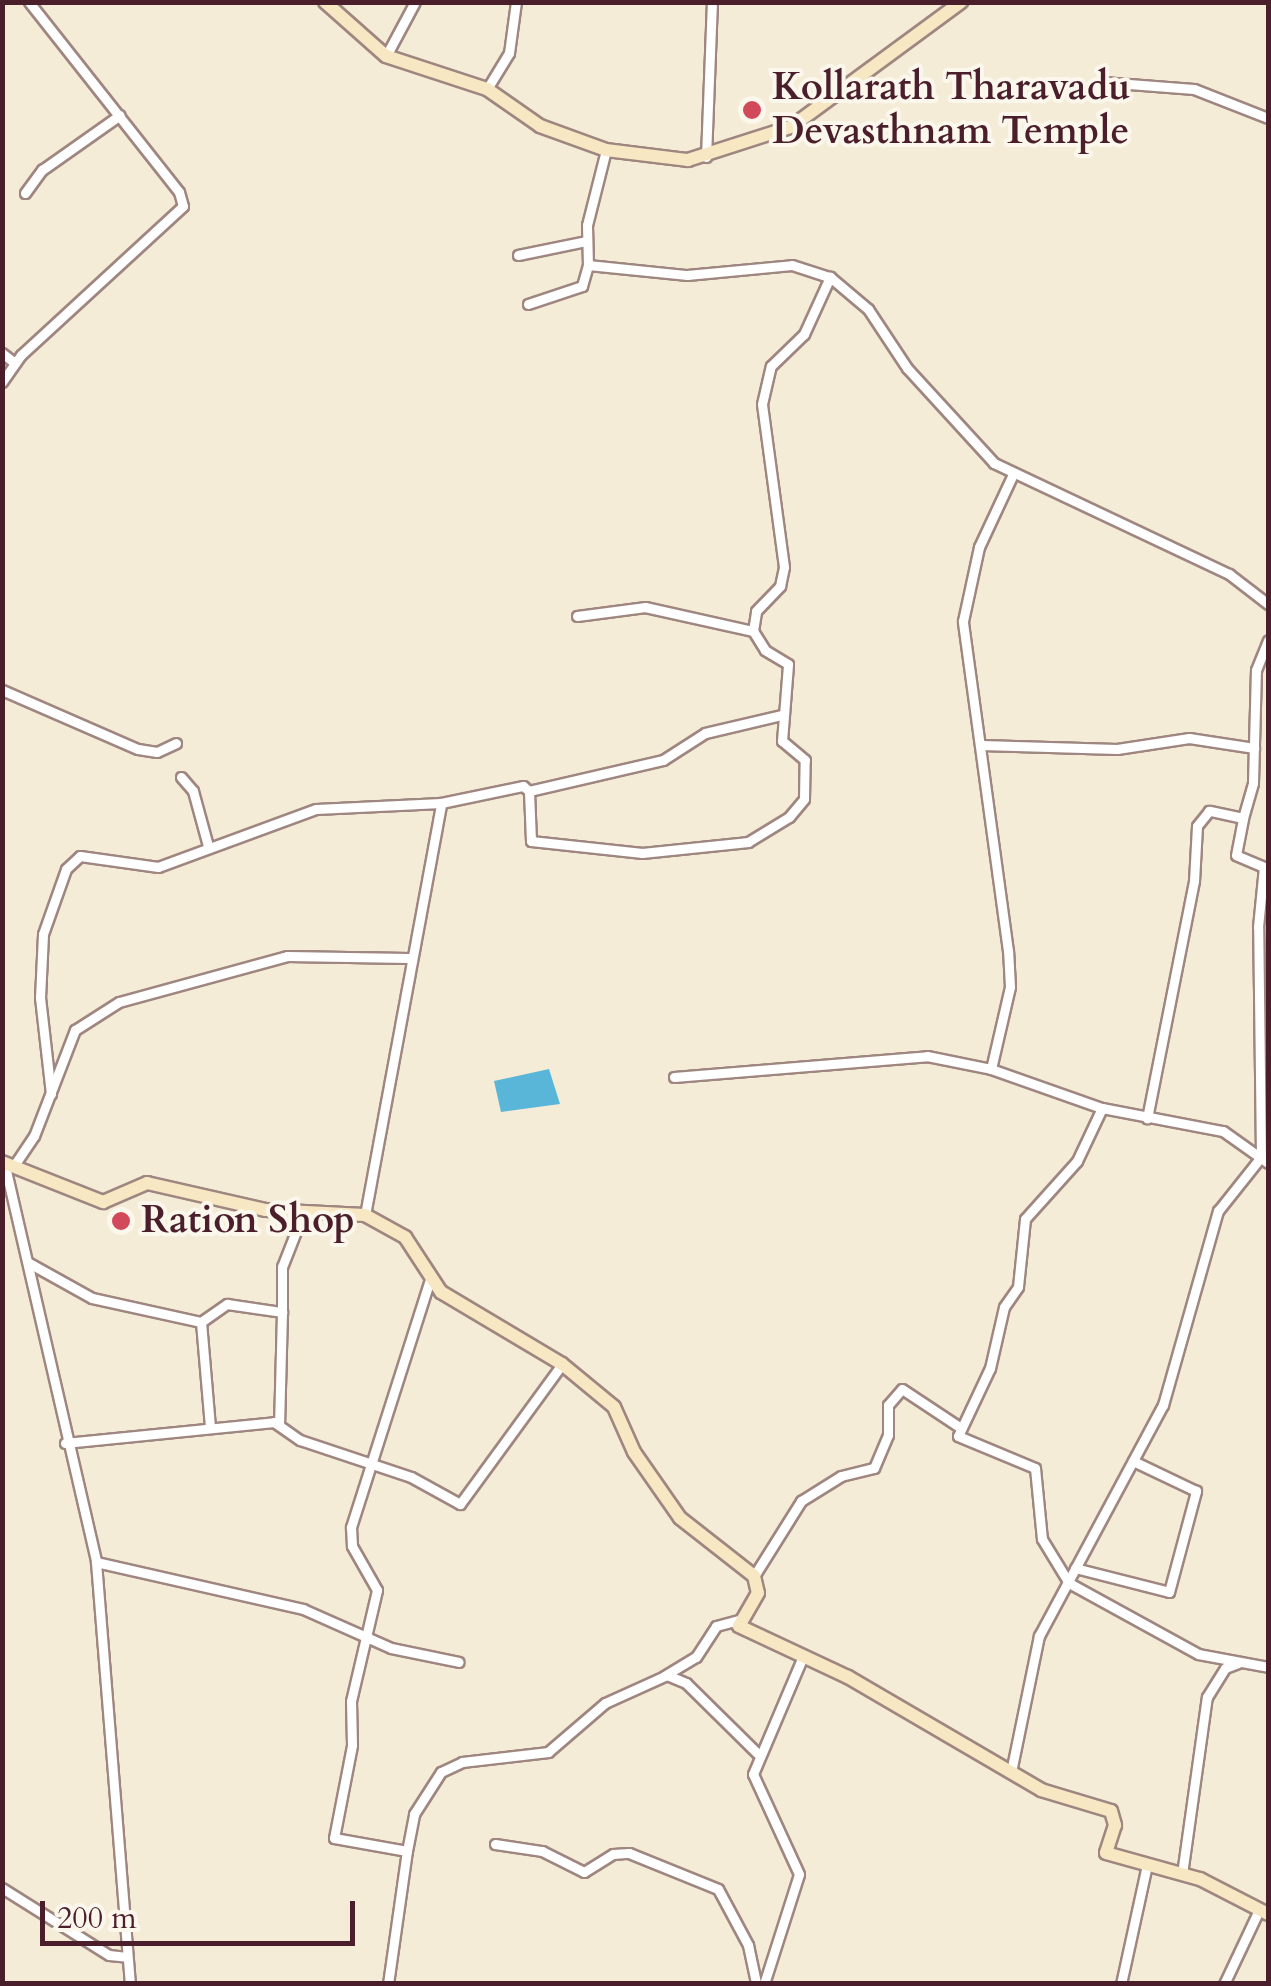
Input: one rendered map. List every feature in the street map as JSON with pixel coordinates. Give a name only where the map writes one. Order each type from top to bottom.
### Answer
[{"type":"main road","points":[[325,2],[386,56],[488,90],[540,126],[606,150],[706,158],[791,128],[961,2]]},
{"type":"main road","points":[[7,1162],[103,1202],[147,1182],[266,1210],[365,1215],[405,1238],[430,1280],[562,1364],[614,1407],[634,1452],[680,1518],[754,1576],[758,1593],[739,1620],[1040,1790],[1111,1812],[1115,1825],[1106,1852],[1182,1874],[1264,1912]]},
{"type":"street","points":[[2,382],[15,363],[183,206],[180,192],[29,2]]},
{"type":"street","points":[[386,56],[415,2]]},
{"type":"street","points":[[488,90],[509,53],[516,2]]},
{"type":"street","points":[[706,158],[712,2]]},
{"type":"street","points":[[1102,82],[1194,89],[1268,118]]},
{"type":"street","points":[[26,193],[42,170],[120,115]]},
{"type":"street","points":[[528,304],[582,286],[588,264],[586,241],[606,150]]},
{"type":"street","points":[[518,255],[586,241]]},
{"type":"street","points":[[588,264],[687,275],[792,265],[830,277],[868,309],[907,368],[959,427],[1013,474],[1228,574],[1268,604]]},
{"type":"street","points":[[529,791],[527,828],[536,843],[642,853],[748,842],[789,818],[804,799],[805,760],[782,740],[788,664],[765,650],[753,630],[756,611],[780,586],[784,567],[764,382],[780,352],[804,334],[830,277]]},
{"type":"street","points":[[2,352],[15,363]]},
{"type":"street","points":[[991,1068],[1010,987],[963,621],[979,547],[1013,474]]},
{"type":"street","points":[[578,616],[645,607],[753,630]]},
{"type":"street","points":[[1010,1772],[1038,1636],[1163,1405],[1218,1211],[1265,1160],[1258,927],[1264,867],[1236,855],[1254,748],[1256,670],[1268,640]]},
{"type":"street","points":[[2,690],[138,749],[157,752],[176,744]]},
{"type":"street","points":[[51,1094],[39,973],[43,934],[66,869],[80,856],[158,867],[316,809],[440,803],[516,785],[529,791],[663,760],[705,733],[782,716]]},
{"type":"street","points":[[981,745],[1117,749],[1189,738],[1254,748]]},
{"type":"street","points":[[181,777],[193,791],[208,846]]},
{"type":"street","points":[[365,1215],[408,958],[440,803]]},
{"type":"street","points":[[1147,1118],[1188,914],[1197,826],[1208,812],[1244,818]]},
{"type":"street","points":[[130,1984],[96,1562],[65,1443],[7,1162],[51,1094],[75,1030],[119,1002],[288,956],[408,958]]},
{"type":"street","points":[[674,1077],[928,1056],[991,1068],[1102,1108],[1223,1131],[1265,1160]]},
{"type":"street","points":[[1102,1108],[1077,1160],[1024,1219],[1018,1287],[1004,1307],[990,1368],[958,1426],[958,1436],[980,1450],[1036,1468],[1042,1538],[1068,1583],[1198,1654],[1268,1666]]},
{"type":"street","points":[[278,1424],[282,1268],[304,1211]]},
{"type":"street","points":[[29,1263],[92,1298],[201,1322],[228,1304],[282,1312]]},
{"type":"street","points":[[407,1851],[334,1838],[366,1635],[377,1590],[352,1546],[351,1527],[366,1462],[430,1280]]},
{"type":"street","points":[[201,1322],[210,1428]]},
{"type":"street","points":[[65,1443],[278,1424],[300,1440],[411,1477],[460,1504],[562,1364]]},
{"type":"street","points":[[754,1576],[801,1501],[841,1476],[874,1468],[888,1434],[888,1406],[902,1389],[958,1426]]},
{"type":"street","points":[[1075,1568],[1169,1592],[1196,1491],[1134,1461]]},
{"type":"street","points":[[96,1562],[302,1610],[391,1648],[459,1662]]},
{"type":"street","points":[[388,1984],[414,1814],[441,1772],[462,1762],[548,1752],[605,1703],[696,1658],[716,1626],[739,1620]]},
{"type":"street","points":[[764,1984],[799,1874],[777,1820],[755,1787],[758,1753],[803,1656]]},
{"type":"street","points":[[1182,1874],[1207,1696],[1225,1668],[1239,1663]]},
{"type":"street","points":[[663,1677],[686,1684],[758,1753]]},
{"type":"street","points":[[495,1844],[542,1851],[584,1872],[613,1854],[629,1853],[718,1889],[748,1946],[756,1984]]},
{"type":"street","points":[[1121,1984],[1147,1864]]},
{"type":"street","points":[[2,1888],[94,1947],[128,1957]]},
{"type":"street","points":[[1224,1984],[1264,1912]]},
{"type":"water","points":[[549,1069],[560,1104],[501,1112],[494,1081]]},
{"type":"place","name":"Kollarath Tharavadu Devasthnam Temple","points":[[752,110]]},
{"type":"place","name":"Ration Shop","points":[[121,1221]]}]
